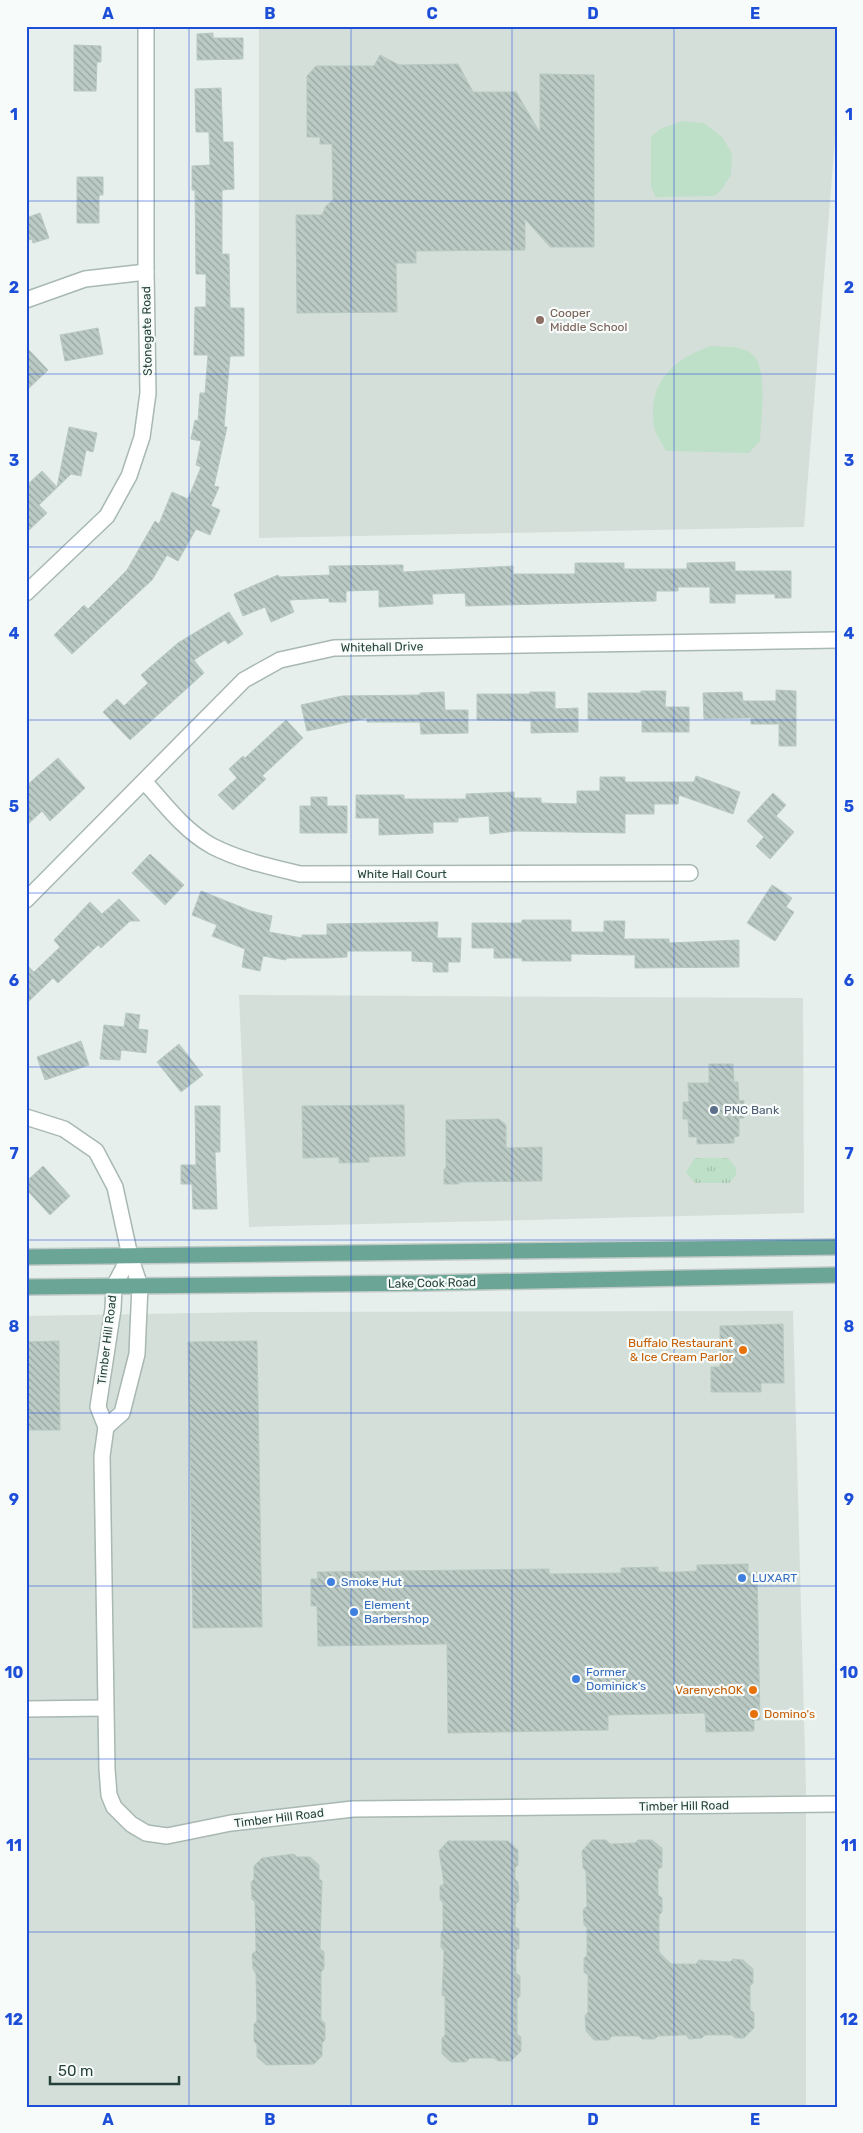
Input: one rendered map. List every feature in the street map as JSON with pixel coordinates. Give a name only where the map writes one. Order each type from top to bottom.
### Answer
[{"type":"main road","points":[[26,1257],[837,1247]]},
{"type":"main road","name":"Lake Cook Road","points":[[26,1287],[435,1283],[837,1275]]},
{"type":"street","name":"Stonegate Road","points":[[26,593],[107,516],[129,476],[142,436],[148,393],[146,26]]},
{"type":"street","points":[[26,300],[85,279],[146,272]]},
{"type":"street","name":"Whitehall Drive","points":[[26,900],[244,680],[280,660],[334,648],[837,640]]},
{"type":"street","name":"White Hall Court","points":[[145,782],[178,820],[211,845],[254,862],[300,874],[690,873]]},
{"type":"street","points":[[26,1117],[64,1129],[96,1151],[115,1187],[130,1256],[140,1286],[137,1354],[130,1385],[122,1413],[106,1427]]},
{"type":"street","name":"Timber Hill Road","points":[[130,1256],[114,1286],[98,1407],[106,1427],[102,1456],[105,1708],[109,1795],[114,1807],[131,1824],[146,1833],[167,1836],[231,1823],[353,1809],[837,1804]]},
{"type":"street","points":[[26,1710],[105,1708]]},
{"type":"shaded area","name":"Cooper Middle School","points":[[259,26],[837,26],[837,114],[804,527],[259,538]]},
{"type":"shaded area","points":[[239,995],[803,998],[804,1213],[249,1227]]},
{"type":"shaded area","points":[[793,1311],[806,1790],[806,2106],[26,2107],[26,1316],[256,1312]]},
{"type":"green space","points":[[682,121],[704,123],[723,138],[732,154],[731,175],[715,196],[656,197],[651,187],[651,137],[660,129]]},
{"type":"green space","points":[[711,346],[733,347],[744,350],[753,355],[758,362],[762,382],[760,441],[749,453],[666,451],[654,426],[653,411],[659,385],[675,365],[698,351]]},
{"type":"green space","points":[[695,1158],[728,1158],[736,1168],[736,1175],[729,1183],[695,1183],[686,1172]]},
{"type":"building","points":[[213,33],[213,38],[243,38],[243,59],[197,60],[197,34]]},
{"type":"building","points":[[74,45],[101,46],[101,62],[97,62],[96,91],[74,91]]},
{"type":"building","points":[[380,55],[399,65],[458,64],[473,92],[516,92],[540,133],[540,74],[594,75],[594,247],[550,247],[525,219],[525,250],[416,251],[416,263],[396,263],[397,312],[297,313],[296,215],[322,215],[326,206],[333,200],[332,144],[320,144],[320,137],[307,137],[307,76],[316,66],[374,66]]},
{"type":"building","points":[[221,88],[223,142],[233,142],[234,189],[222,190],[222,254],[229,254],[230,308],[244,308],[244,356],[230,356],[224,427],[227,427],[214,486],[219,487],[211,506],[220,510],[210,535],[196,529],[178,561],[167,555],[152,580],[72,654],[54,635],[84,605],[88,609],[127,570],[155,521],[159,524],[172,492],[188,499],[201,467],[196,465],[201,441],[191,439],[195,420],[198,421],[200,393],[205,393],[208,355],[194,355],[195,307],[206,307],[206,274],[196,274],[195,190],[192,190],[192,166],[210,165],[209,132],[196,132],[195,89]]},
{"type":"building","points":[[77,177],[103,177],[103,195],[99,195],[99,223],[77,223]]},
{"type":"building","points":[[40,213],[49,238],[33,243],[32,239],[26,241],[26,218]]},
{"type":"building","points":[[98,328],[103,354],[65,361],[60,335]]},
{"type":"building","points":[[26,347],[48,370],[26,391]]},
{"type":"building","points":[[69,427],[97,433],[93,452],[86,450],[81,476],[71,474],[39,505],[47,513],[26,533],[26,486],[42,471],[57,487]]},
{"type":"building","points":[[735,562],[735,571],[791,571],[791,598],[775,598],[775,594],[735,594],[735,603],[710,603],[710,587],[678,587],[678,591],[656,591],[656,601],[466,606],[465,593],[432,594],[433,604],[379,607],[379,590],[346,591],[346,602],[329,602],[329,598],[289,600],[294,612],[271,622],[265,607],[243,616],[234,594],[278,575],[279,577],[330,575],[329,566],[403,565],[403,572],[513,566],[513,574],[575,574],[575,563],[624,563],[624,569],[687,569],[687,563]]},
{"type":"building","points":[[229,612],[243,634],[228,644],[225,640],[194,660],[204,673],[130,740],[103,712],[117,699],[124,706],[148,683],[141,675],[178,643]]},
{"type":"building","points":[[776,690],[796,691],[796,746],[779,746],[779,724],[751,724],[751,718],[704,719],[703,693],[742,692],[743,701],[776,701]]},
{"type":"building","points":[[641,691],[666,691],[665,707],[689,707],[689,732],[642,732],[642,720],[588,720],[588,693],[641,693]]},
{"type":"building","points":[[444,692],[445,710],[468,710],[468,733],[421,734],[420,722],[367,722],[367,718],[307,731],[301,705],[342,696],[420,695],[420,693]]},
{"type":"building","points":[[530,692],[555,692],[555,709],[578,708],[578,732],[531,733],[531,721],[477,720],[477,694],[530,694]]},
{"type":"building","points":[[286,720],[303,738],[262,776],[266,779],[233,810],[218,795],[237,778],[229,769],[243,756],[245,758]]},
{"type":"building","points":[[58,758],[85,788],[50,821],[42,811],[26,826],[26,786]]},
{"type":"building","points":[[696,776],[740,792],[733,814],[679,795],[678,804],[654,804],[654,814],[625,814],[625,833],[516,831],[490,834],[489,816],[458,818],[458,822],[433,822],[433,833],[379,835],[379,818],[356,818],[356,795],[404,795],[404,799],[466,799],[466,794],[514,792],[514,798],[541,798],[541,803],[577,804],[577,791],[600,791],[600,777],[625,777],[625,782],[694,782]]},
{"type":"building","points":[[773,793],[786,805],[776,816],[794,832],[770,859],[756,846],[764,837],[747,821]]},
{"type":"building","points":[[311,797],[327,797],[327,806],[347,806],[347,833],[300,833],[300,806],[311,806]]},
{"type":"building","points":[[150,854],[184,885],[165,905],[132,873]]},
{"type":"building","points":[[772,885],[792,898],[786,907],[794,912],[775,941],[747,923]]},
{"type":"building","points":[[201,891],[251,911],[272,916],[269,932],[302,938],[302,935],[327,935],[327,924],[438,922],[437,938],[461,938],[460,962],[448,962],[448,972],[433,972],[433,962],[412,961],[412,951],[347,951],[347,957],[286,958],[286,960],[263,956],[260,971],[242,967],[245,949],[212,936],[217,925],[192,915]]},
{"type":"building","points":[[119,899],[140,921],[130,921],[101,948],[98,945],[58,983],[53,978],[26,1004],[26,964],[34,972],[60,947],[54,940],[90,902],[102,914]]},
{"type":"building","points":[[522,920],[571,920],[571,932],[604,932],[604,921],[625,921],[624,939],[669,939],[669,943],[739,940],[739,967],[635,968],[635,955],[571,954],[571,961],[522,961],[522,958],[494,958],[494,948],[472,948],[472,923],[522,923]]},
{"type":"building","points":[[126,1013],[140,1015],[138,1029],[148,1030],[146,1053],[121,1050],[120,1060],[100,1059],[104,1025],[124,1027]]},
{"type":"building","points":[[81,1041],[89,1065],[45,1080],[37,1057]]},
{"type":"building","points":[[179,1044],[203,1075],[181,1092],[157,1062]]},
{"type":"building","name":"PNC Bank","points":[[709,1064],[733,1064],[734,1082],[738,1082],[739,1101],[744,1100],[744,1118],[739,1118],[739,1136],[734,1137],[734,1143],[697,1144],[697,1137],[689,1137],[688,1119],[683,1119],[683,1102],[689,1102],[688,1083],[709,1083]]},
{"type":"building","points":[[404,1105],[405,1156],[369,1157],[369,1162],[339,1163],[339,1157],[303,1158],[302,1106]]},
{"type":"building","points":[[195,1106],[220,1106],[220,1152],[215,1152],[217,1209],[193,1209],[192,1184],[181,1184],[181,1165],[196,1165]]},
{"type":"building","points":[[499,1119],[506,1125],[506,1148],[542,1147],[542,1181],[459,1182],[459,1184],[444,1184],[444,1169],[446,1169],[446,1120]]},
{"type":"building","points":[[43,1166],[70,1196],[50,1215],[26,1189],[26,1182]]},
{"type":"building","points":[[783,1324],[784,1383],[761,1383],[761,1392],[711,1392],[711,1367],[720,1367],[720,1326]]},
{"type":"building","points":[[59,1341],[60,1430],[26,1430],[26,1342]]},
{"type":"building","points":[[257,1341],[262,1627],[193,1628],[188,1342]]},
{"type":"building","name":"Former Dominick's","points":[[748,1564],[748,1573],[757,1572],[760,1720],[754,1720],[754,1731],[706,1732],[705,1713],[608,1715],[608,1730],[448,1733],[447,1644],[318,1646],[317,1606],[311,1606],[311,1579],[318,1579],[317,1572],[549,1569],[549,1574],[621,1573],[621,1568],[658,1567],[658,1572],[679,1572],[697,1571],[697,1565]]},
{"type":"building","points":[[592,1840],[606,1840],[610,1844],[652,1840],[662,1848],[662,1867],[658,1869],[658,1895],[662,1898],[662,1912],[659,1915],[659,1952],[671,1964],[696,1964],[699,1960],[730,1962],[733,1959],[743,1960],[753,1969],[753,1983],[750,1986],[750,2010],[754,2013],[754,2028],[744,2038],[735,2038],[732,2035],[705,2035],[702,2038],[689,2039],[686,2035],[658,2036],[655,2039],[642,2039],[639,2036],[612,2036],[609,2040],[594,2040],[586,2031],[585,2016],[588,2012],[588,1975],[584,1972],[584,1958],[587,1956],[587,1928],[584,1925],[583,1910],[587,1906],[586,1871],[583,1868],[582,1851]]},
{"type":"building","points":[[448,1841],[508,1841],[518,1850],[518,1865],[515,1868],[515,1879],[518,1882],[519,1901],[516,1904],[515,1927],[519,1929],[519,1948],[516,1951],[516,1973],[520,1976],[520,1996],[517,1999],[517,2034],[521,2037],[521,2051],[511,2061],[498,2061],[494,2058],[470,2058],[466,2062],[451,2062],[442,2054],[442,2038],[445,2035],[445,1997],[442,1995],[444,1951],[441,1947],[443,1903],[440,1899],[440,1886],[444,1884],[439,1851]]},
{"type":"building","points":[[294,1854],[297,1857],[310,1857],[319,1865],[319,1879],[322,1881],[320,1949],[324,1952],[324,1969],[321,1972],[321,2020],[325,2023],[325,2040],[322,2043],[322,2056],[314,2064],[266,2065],[257,2057],[257,2045],[254,2041],[254,2024],[257,2021],[256,1974],[253,1969],[252,1954],[256,1951],[255,1902],[252,1899],[251,1882],[254,1879],[254,1866],[262,1858]]},
{"type":"place","name":"Cooper Middle School","points":[[540,320]]},
{"type":"place","name":"PNC Bank","points":[[714,1110]]},
{"type":"place","name":"Buffalo Restaurant & Ice Cream Parlor","points":[[743,1350]]},
{"type":"place","name":"LUXART","points":[[742,1578]]},
{"type":"place","name":"Smoke Hut","points":[[331,1582]]},
{"type":"place","name":"Element Barbershop","points":[[354,1612]]},
{"type":"place","name":"Former Dominick's","points":[[576,1679]]},
{"type":"place","name":"VarenychOK","points":[[753,1690]]},
{"type":"place","name":"Domino's","points":[[754,1714]]}]
